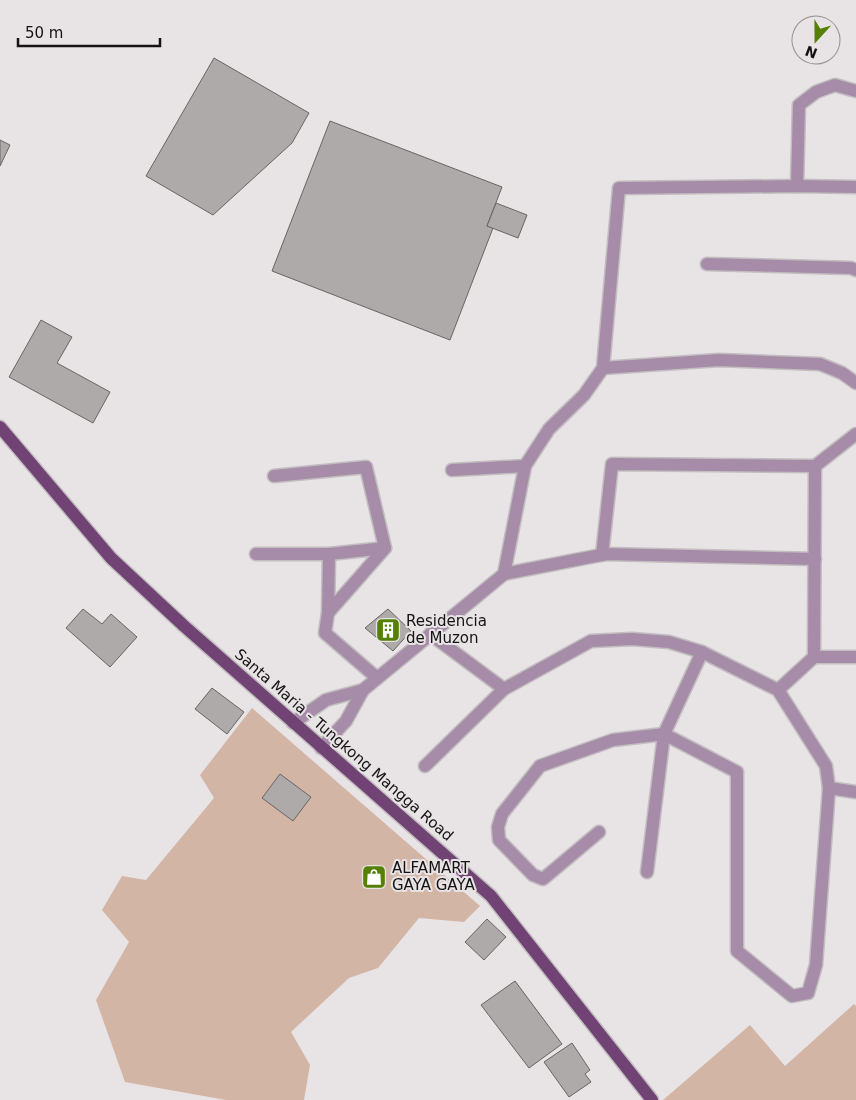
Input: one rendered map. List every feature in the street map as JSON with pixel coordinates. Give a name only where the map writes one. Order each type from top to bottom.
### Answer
[{"type":"main road","name":"Santa Maria - Tungkong Mangga Road","points":[[0,427],[111,558],[321,748],[491,896],[652,1100]]},
{"type":"street","points":[[797,186],[799,105],[816,92],[835,84],[856,90]]},
{"type":"street","points":[[504,574],[525,466],[549,429],[584,395],[602,368],[620,188],[856,187]]},
{"type":"street","points":[[707,264],[851,268],[856,270]]},
{"type":"street","points":[[602,368],[719,360],[820,364],[842,373],[856,383]]},
{"type":"street","points":[[602,555],[612,464],[815,466],[856,434]]},
{"type":"street","points":[[452,470],[525,466]]},
{"type":"street","points":[[814,657],[815,466]]},
{"type":"street","points":[[274,476],[366,467],[385,548]]},
{"type":"street","points":[[256,554],[329,554],[385,548]]},
{"type":"street","points":[[328,613],[385,548]]},
{"type":"street","points":[[329,554],[328,613],[325,633],[376,677]]},
{"type":"street","points":[[321,748],[346,721],[363,690],[376,677],[504,574],[602,555],[815,559]]},
{"type":"street","points":[[430,634],[504,689]]},
{"type":"street","points":[[426,766],[504,689],[592,642],[632,639],[669,642],[702,652],[778,690],[826,766],[829,788],[816,965],[808,994],[792,996],[737,952],[737,772],[664,734],[613,740],[540,766],[502,814],[498,827],[500,840],[533,875],[543,879],[598,832]]},
{"type":"street","points":[[647,872],[664,734],[702,652]]},
{"type":"street","points":[[778,690],[814,657],[856,656]]},
{"type":"street","points":[[293,723],[326,700],[363,690]]},
{"type":"street","points":[[829,788],[856,792]]},
{"type":"shaded area","points":[[252,708],[480,906],[464,922],[419,918],[378,968],[349,978],[291,1032],[310,1065],[304,1100],[226,1100],[125,1082],[96,1000],[129,942],[102,910],[122,876],[146,880],[214,798],[200,775]]},
{"type":"shaded area","points":[[854,1004],[856,1006],[856,1100],[663,1100],[750,1025],[785,1066]]},
{"type":"building","points":[[214,58],[309,113],[292,143],[213,215],[146,176]]},
{"type":"building","points":[[330,121],[502,187],[487,226],[493,228],[450,340],[272,271]]},
{"type":"building","points":[[0,140],[10,145],[0,166]]},
{"type":"building","points":[[496,203],[527,215],[518,238],[487,226]]},
{"type":"building","points":[[41,320],[72,337],[57,363],[110,392],[93,423],[9,377]]},
{"type":"building","points":[[83,609],[102,624],[111,614],[137,637],[110,667],[66,628]]},
{"type":"building","name":"Residencia de Muzon","points":[[388,609],[411,631],[393,651],[365,628]]},
{"type":"building","points":[[212,688],[244,712],[227,734],[195,709]]},
{"type":"building","points":[[280,774],[311,797],[293,821],[262,798]]},
{"type":"building","points":[[487,919],[506,937],[484,960],[465,942]]},
{"type":"building","points":[[515,981],[562,1044],[529,1068],[481,1005]]},
{"type":"building","points":[[572,1043],[590,1070],[585,1074],[591,1082],[569,1097],[544,1062]]},
{"type":"place","name":"Residencia de Muzon","points":[[388,630]]},
{"type":"place","name":"ALFAMART GAYA GAYA","points":[[374,877]]}]
